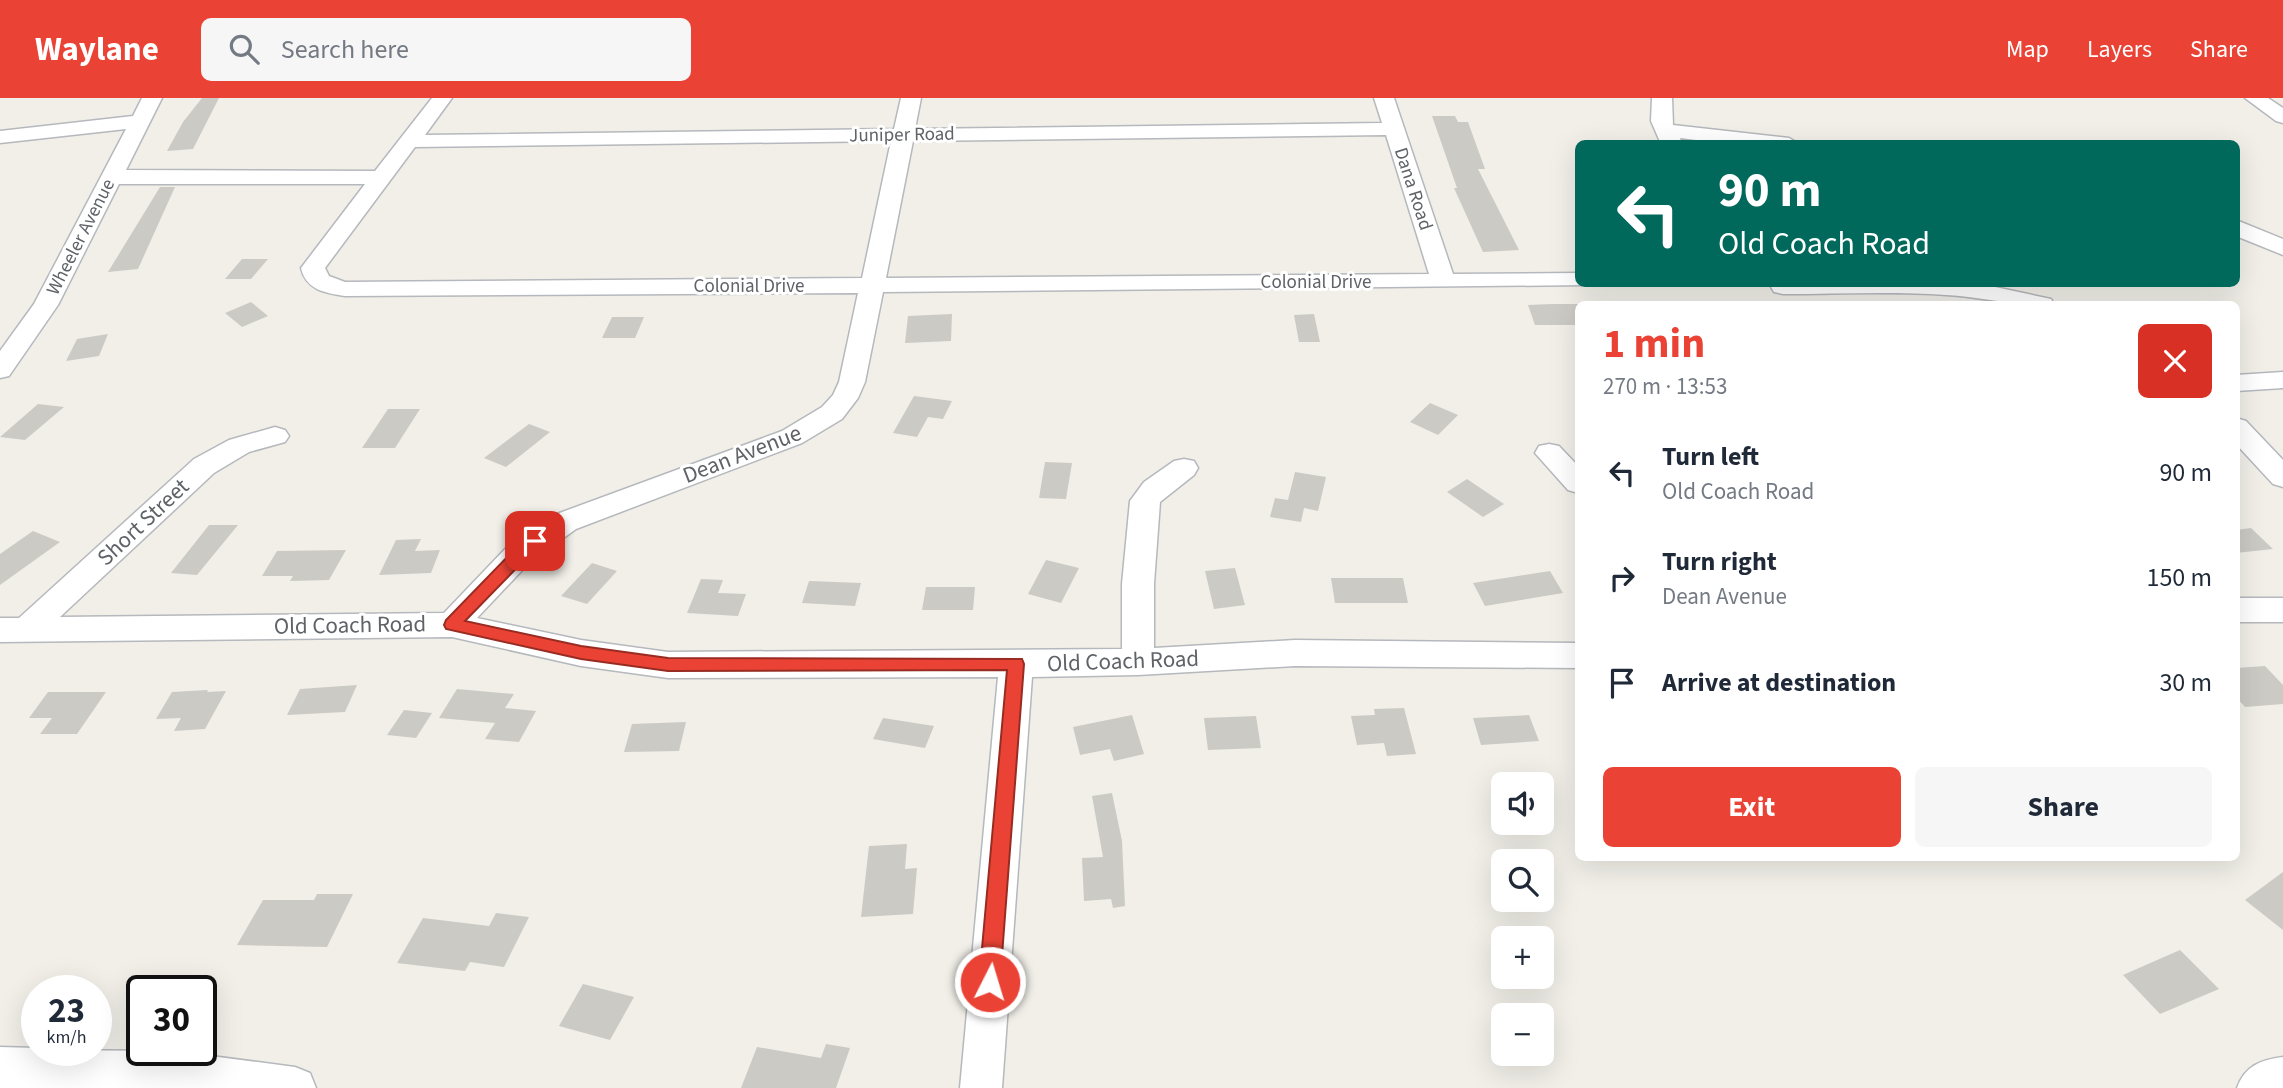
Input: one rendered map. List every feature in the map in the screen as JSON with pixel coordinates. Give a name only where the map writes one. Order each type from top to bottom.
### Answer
[{"type":"street","name":"Wheeler Avenue","points":[[3,364],[46,304],[152,98]]},
{"type":"street","points":[[111,177],[381,177],[442,98]]},
{"type":"street","name":"Dean Avenue","points":[[452,625],[518,555],[565,522],[767,448],[813,426],[832,413],[845,398],[852,382],[911,98]]},
{"type":"street","name":"Dana Road","points":[[1384,98],[1443,281]]},
{"type":"street","points":[[1662,98],[1661,121],[1668,136],[1728,140]]},
{"type":"street","points":[[2255,98],[2283,117]]},
{"type":"street","points":[[0,137],[140,121]]},
{"type":"street","name":"Juniper Road","points":[[409,141],[1394,130]]},
{"type":"street","name":"Colonial Drive","points":[[381,177],[316,261],[314,274],[322,284],[358,289],[1575,280]]},
{"type":"street","points":[[2240,229],[2283,248]]},
{"type":"street","points":[[1787,292],[1964,289],[2029,301]]},
{"type":"street","points":[[2240,383],[2283,380]]},
{"type":"street","points":[[2240,431],[2283,477]]},
{"type":"street","name":"Short Street","points":[[13,630],[204,466],[239,446],[275,436]]},
{"type":"street","points":[[1549,453],[1575,480]]},
{"type":"street","points":[[1138,663],[1139,584],[1145,501],[1154,488],[1184,468]]},
{"type":"street","points":[[2240,610],[2283,610]]},
{"type":"street","name":"Old Coach Road","points":[[13,630],[452,625],[581,653],[668,665],[1138,663],[1295,653],[1575,656]]},
{"type":"street","points":[[981,1088],[1016,664]]},
{"type":"street","points":[[0,1068],[173,1072],[295,1088]]},
{"type":"street","points":[[2258,1088],[2269,1080],[2283,1078]]},
{"type":"building","points":[[202,98],[219,98],[193,149],[167,151],[183,122]]},
{"type":"building","points":[[1432,116],[1455,116],[1458,122],[1468,122],[1485,169],[1478,169],[1519,250],[1483,252],[1454,188],[1457,188]]},
{"type":"building","points":[[160,187],[175,187],[138,269],[108,272]]},
{"type":"building","points":[[242,259],[268,259],[251,279],[225,279]]},
{"type":"building","points":[[251,302],[268,316],[242,327],[225,313]]},
{"type":"building","points":[[1575,304],[1575,325],[1535,325],[1528,305]]},
{"type":"building","points":[[952,314],[951,341],[905,343],[908,316]]},
{"type":"building","points":[[1314,314],[1320,342],[1299,342],[1294,315]]},
{"type":"building","points":[[612,317],[644,317],[635,338],[602,338]]},
{"type":"building","points":[[108,334],[99,356],[66,361],[77,339]]},
{"type":"building","points":[[914,396],[952,401],[943,419],[928,417],[917,437],[893,433]]},
{"type":"building","points":[[1430,403],[1458,415],[1438,435],[1410,422]]},
{"type":"building","points":[[38,404],[64,407],[25,440],[0,437]]},
{"type":"building","points":[[388,409],[420,409],[395,448],[362,448]]},
{"type":"building","points":[[529,424],[550,432],[506,467],[484,458]]},
{"type":"building","points":[[1045,462],[1072,463],[1066,499],[1039,498]]},
{"type":"building","points":[[1295,472],[1326,477],[1318,511],[1304,508],[1301,522],[1270,517],[1275,498],[1288,500]]},
{"type":"building","points":[[1467,479],[1504,504],[1483,517],[1447,492]]},
{"type":"building","points":[[209,525],[238,525],[197,575],[171,573]]},
{"type":"building","points":[[2251,528],[2273,549],[2240,553],[2240,529]]},
{"type":"building","points":[[33,531],[60,542],[0,585],[0,554]]},
{"type":"building","points":[[421,539],[415,551],[440,550],[431,573],[379,575],[396,540]]},
{"type":"building","points":[[346,550],[329,580],[290,581],[293,576],[262,576],[277,551]]},
{"type":"building","points":[[1046,560],[1079,568],[1061,603],[1028,594]]},
{"type":"building","points":[[592,563],[617,571],[587,604],[561,596]]},
{"type":"building","points":[[1235,568],[1245,605],[1214,609],[1205,571]]},
{"type":"building","points":[[1550,571],[1563,593],[1485,606],[1473,583]]},
{"type":"building","points":[[1331,578],[1403,578],[1408,603],[1335,603]]},
{"type":"building","points":[[701,579],[723,580],[718,593],[746,594],[738,616],[687,613]]},
{"type":"building","points":[[809,581],[861,583],[855,606],[802,603]]},
{"type":"building","points":[[926,587],[975,587],[973,610],[922,610]]},
{"type":"building","points":[[2265,666],[2283,685],[2283,704],[2245,707],[2240,701],[2240,668]]},
{"type":"building","points":[[357,685],[345,712],[287,715],[300,689]]},
{"type":"building","points":[[457,689],[514,694],[505,708],[536,711],[519,742],[485,739],[495,723],[439,718]]},
{"type":"building","points":[[208,690],[207,692],[226,691],[205,729],[174,731],[181,718],[156,719],[172,692]]},
{"type":"building","points":[[48,692],[106,692],[77,734],[40,734],[52,718],[29,718]]},
{"type":"building","points":[[1404,708],[1416,754],[1387,756],[1384,743],[1357,745],[1351,716],[1375,715],[1374,709]]},
{"type":"building","points":[[404,710],[432,713],[416,738],[387,735]]},
{"type":"building","points":[[1132,715],[1144,754],[1114,761],[1110,749],[1080,755],[1073,727]]},
{"type":"building","points":[[1529,715],[1539,741],[1481,745],[1473,718]]},
{"type":"building","points":[[1256,716],[1261,748],[1208,750],[1204,718]]},
{"type":"building","points":[[883,718],[934,726],[925,748],[873,739]]},
{"type":"building","points":[[686,722],[679,751],[624,752],[632,724]]},
{"type":"building","points":[[1112,793],[1122,841],[1125,906],[1113,908],[1111,899],[1084,901],[1082,858],[1103,857],[1092,796]]},
{"type":"building","points":[[907,844],[905,869],[917,868],[913,914],[861,917],[869,846]]},
{"type":"building","points":[[2283,872],[2283,930],[2245,900]]},
{"type":"building","points":[[317,894],[353,894],[327,947],[237,945],[263,900],[314,900]]},
{"type":"building","points":[[496,913],[529,917],[504,967],[470,962],[465,971],[397,963],[423,918],[489,926]]},
{"type":"building","points":[[2180,950],[2219,989],[2160,1014],[2123,975]]},
{"type":"building","points":[[583,984],[634,997],[610,1040],[559,1026]]},
{"type":"building","points":[[826,1044],[850,1048],[836,1088],[741,1088],[757,1047],[821,1058]]},
{"type":"route","points":[[535,541],[518,555],[452,625],[581,653],[668,665],[1016,664],[990,982]]}]
